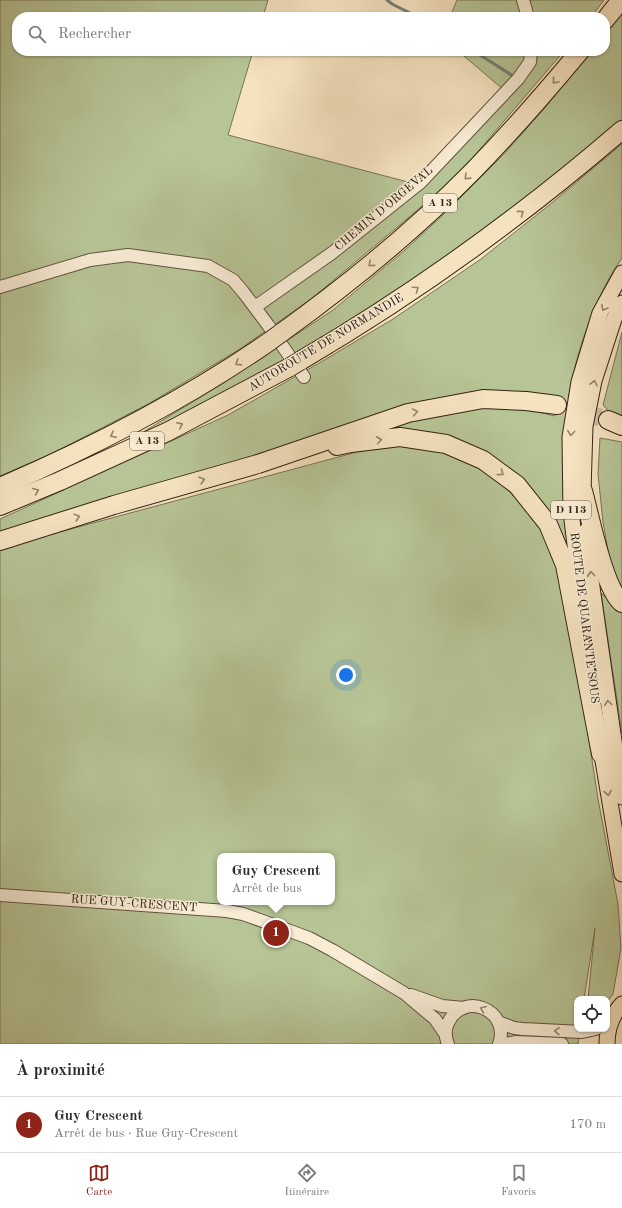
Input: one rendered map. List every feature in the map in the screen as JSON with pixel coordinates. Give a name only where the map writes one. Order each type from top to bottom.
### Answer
[{"type":"highway","points":[[610,14],[621,0]]},
{"type":"highway","name":"A 13","points":[[0,487],[68,456],[153,414],[205,384],[276,337],[325,302],[366,268],[473,171],[545,93],[576,56]]},
{"type":"highway","name":"AUTOROUTE DE NORMANDIE","points":[[0,506],[60,481],[169,431],[298,368],[456,261],[522,213],[622,130]]},
{"type":"highway","points":[[0,541],[114,505],[258,464],[408,413],[483,399],[526,401],[557,405]]},
{"type":"highway","points":[[258,464],[351,443],[400,437],[446,444],[483,460],[517,485],[548,524],[565,565],[601,754]]},
{"type":"highway","points":[[584,491],[608,582],[619,601],[622,603]]},
{"type":"main road","name":"ROUTE DE QUARANTE SOUS","points":[[622,273],[600,314],[579,382],[570,437],[571,512],[601,754],[622,874]]},
{"type":"main road","name":"ROUTE DE QUARANTE SOUS","points":[[622,303],[614,319],[594,381],[585,426],[584,491],[591,580],[622,797]]},
{"type":"main road","points":[[607,1044],[608,1032],[614,1014]]},
{"type":"street","points":[[523,0],[527,12]]},
{"type":"street","name":"CHEMIN D'ORGEVAL","points":[[255,308],[332,253],[420,182],[518,79],[530,62],[531,56]]},
{"type":"street","points":[[0,287],[90,260],[128,255],[208,266],[233,280],[298,368]]},
{"type":"street","name":"RUE GUY-CRESCENT","points":[[0,895],[234,912],[309,938],[404,993],[435,1019],[447,1040]]},
{"type":"street","name":"RUE GUY-CRESCENT","points":[[0,900],[12,896]]},
{"type":"street","name":"RUE GUY-CRESCENT","points":[[404,993],[442,1006],[464,1008],[470,1006],[482,1007],[492,1014],[498,1022]]},
{"type":"street","points":[[447,1040],[449,1021],[455,1013],[464,1008]]},
{"type":"street","points":[[498,1022],[523,1030],[574,1032]]},
{"type":"street","points":[[498,1022],[501,1032],[499,1044]]},
{"type":"street","points":[[506,1044],[516,1042],[562,1044]]},
{"type":"green space","points":[[0,0],[268,0],[264,12],[12,12],[12,56],[252,56],[228,135],[412,183],[505,91],[464,56],[560,56],[457,176],[311,299],[240,349],[150,403],[53,453],[0,476]]},
{"type":"green space","points":[[457,0],[604,0],[595,12],[452,12]]},
{"type":"green space","points":[[622,12],[622,122],[522,205],[351,322],[262,376],[117,448],[222,384],[333,310],[405,250],[444,214],[501,157],[544,109],[586,56],[610,56],[610,27]]},
{"type":"green space","points":[[622,144],[622,258],[609,278],[588,325],[572,377],[567,403],[564,428],[563,466],[570,558],[513,474],[377,430],[421,418],[487,406],[526,409],[555,416],[557,401],[524,397],[312,437],[0,535],[0,519],[228,415],[393,319],[481,259],[553,202]]},
{"type":"green space","points":[[622,332],[622,420],[612,415],[603,405]]},
{"type":"green space","points":[[600,438],[622,442],[622,590],[611,568],[603,522],[598,474]]},
{"type":"green space","points":[[399,446],[446,451],[492,476],[514,496],[543,529],[564,578],[598,799],[618,904],[621,948],[613,994],[610,998],[610,996],[588,996],[595,928],[584,996],[574,996],[574,1032],[580,1032],[578,1044],[0,1044],[0,548],[357,452]]},
{"type":"green space","points":[[601,593],[622,611],[622,734]]},
{"type":"waterway","points":[[387,0],[408,12]]},
{"type":"waterway","points":[[482,56],[516,78]]},
{"type":"tunnel","points":[[557,405],[608,420]]},
{"type":"place","name":"Guy Crescent","points":[[276,933]]}]
